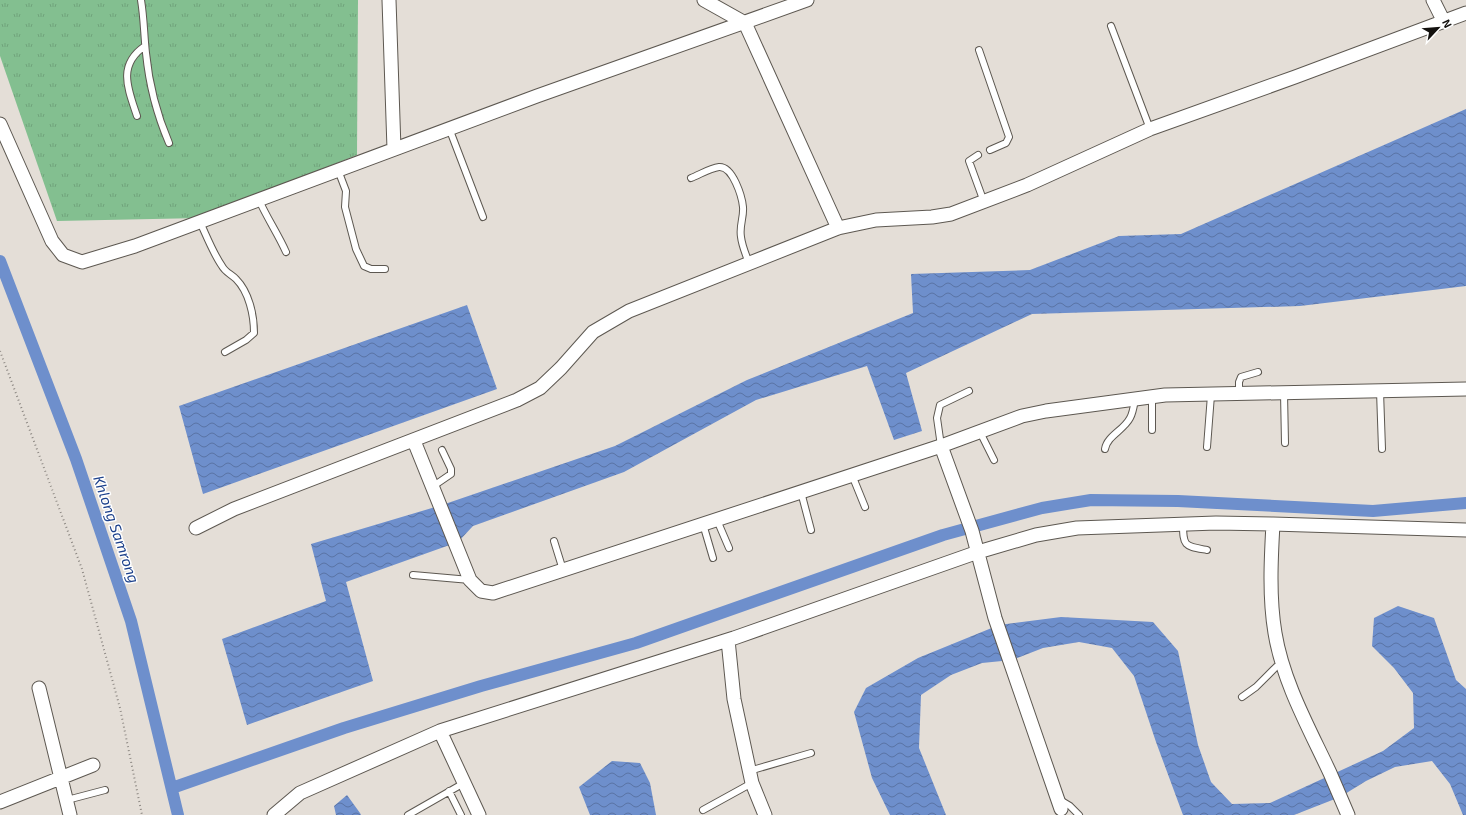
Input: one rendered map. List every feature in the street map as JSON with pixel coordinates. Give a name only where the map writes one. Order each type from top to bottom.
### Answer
[{"type":"street","points":[[389,0],[394,149]]},
{"type":"street","points":[[704,0],[746,23],[838,228]]},
{"type":"street","points":[[0,124],[52,241],[63,255],[82,262],[135,246],[449,128],[807,0]]},
{"type":"street","points":[[1433,0],[1443,20]]},
{"type":"street","points":[[196,528],[234,509],[414,441],[517,400],[540,388],[561,368],[593,332],[629,311],[838,228],[876,220],[932,218],[951,214],[1027,185],[1150,129],[1295,78],[1443,20],[1466,13]]},
{"type":"street","points":[[414,441],[440,504],[454,544],[470,580],[481,591],[493,593],[940,446],[1022,416],[1040,412],[1152,397],[1466,389]]},
{"type":"street","points":[[940,446],[972,531],[996,618],[1059,804]]},
{"type":"street","points":[[274,815],[300,793],[440,731],[728,640],[978,552],[1036,535],[1077,528],[1183,524],[1273,524],[1466,530]]},
{"type":"street","points":[[1273,524],[1271,575],[1274,632],[1283,664],[1309,730],[1348,815]]},
{"type":"street","points":[[728,640],[734,699],[750,777],[765,815]]},
{"type":"street","points":[[39,688],[62,777],[70,815]]},
{"type":"street","points":[[440,731],[479,815]]},
{"type":"street","points":[[0,802],[93,765]]},
{"type":"lane","points":[[142,0],[145,46],[157,110],[169,143]]},
{"type":"lane","points":[[1111,26],[1150,129]]},
{"type":"lane","points":[[137,116],[128,90],[127,75],[130,62],[134,54],[145,46]]},
{"type":"lane","points":[[979,50],[1009,137],[1006,143],[990,150]]},
{"type":"lane","points":[[449,128],[483,217]]},
{"type":"lane","points":[[978,155],[969,161],[984,202]]},
{"type":"lane","points":[[691,178],[720,167],[732,175],[740,192],[743,207],[743,218],[740,226],[741,238],[749,263]]},
{"type":"lane","points":[[338,170],[346,191],[345,207],[354,243],[364,266],[371,269],[385,269]]},
{"type":"lane","points":[[259,200],[269,222],[279,235],[286,252]]},
{"type":"lane","points":[[200,222],[218,260],[224,269],[236,279],[247,297],[254,320],[254,333],[246,340],[225,352]]},
{"type":"lane","points":[[1239,394],[1238,382],[1241,377],[1258,372]]},
{"type":"lane","points":[[940,446],[937,418],[940,405],[969,391]]},
{"type":"lane","points":[[1380,391],[1382,449]]},
{"type":"lane","points":[[1284,393],[1285,443]]},
{"type":"lane","points":[[1207,447],[1211,395]]},
{"type":"lane","points":[[1152,397],[1152,430]]},
{"type":"lane","points":[[1105,449],[1108,441],[1122,429],[1131,416],[1135,399]]},
{"type":"lane","points":[[980,432],[994,460]]},
{"type":"lane","points":[[432,487],[451,474],[451,469],[442,450]]},
{"type":"lane","points":[[852,475],[865,507]]},
{"type":"lane","points":[[801,492],[811,530]]},
{"type":"lane","points":[[717,520],[729,548]]},
{"type":"lane","points":[[702,524],[714,558]]},
{"type":"lane","points":[[1183,524],[1185,543],[1188,547],[1207,550]]},
{"type":"lane","points":[[554,541],[563,570]]},
{"type":"lane","points":[[413,575],[470,580]]},
{"type":"lane","points":[[1242,697],[1256,687],[1276,667],[1283,664]]},
{"type":"lane","points":[[703,810],[750,777],[811,753]]},
{"type":"lane","points":[[408,815],[464,783]]},
{"type":"lane","points":[[67,800],[105,790]]},
{"type":"lane","points":[[449,791],[461,815]]},
{"type":"lane","points":[[1059,804],[1070,806],[1079,815]]},
{"type":"path","points":[[0,351],[82,569],[120,708],[142,815]]},
{"type":"green space","points":[[0,0],[358,0],[357,155],[201,218],[57,221],[0,56]]},
{"type":"water","points":[[1466,109],[1466,286],[1300,306],[1032,314],[906,373],[922,431],[894,440],[867,366],[756,400],[624,472],[473,526],[458,542],[346,582],[373,681],[247,725],[222,639],[326,601],[311,544],[442,505],[615,446],[747,380],[913,313],[911,274],[1030,270],[1119,236],[1181,234]]},
{"type":"water","points":[[467,305],[497,389],[203,494],[179,406]]},
{"type":"water","points":[[1398,606],[1434,618],[1456,680],[1466,689],[1466,815],[1463,815],[1450,784],[1432,761],[1395,767],[1366,781],[1340,797],[1294,815],[1183,815],[1134,676],[1112,648],[1079,642],[1043,648],[1012,660],[982,663],[951,675],[921,695],[919,748],[946,815],[890,815],[872,778],[854,712],[866,688],[918,658],[999,625],[1061,617],[1153,622],[1178,651],[1198,745],[1211,782],[1232,804],[1270,803],[1383,751],[1414,728],[1413,693],[1394,668],[1372,646],[1374,618]]},
{"type":"water","points":[[612,761],[640,763],[650,783],[656,815],[590,815],[579,787]]},
{"type":"water","points":[[347,795],[361,815],[336,815],[334,806]]},
{"type":"waterway","name":"Khlong Samrong","points":[[0,261],[76,459],[131,621],[178,815]]},
{"type":"waterway","points":[[172,788],[344,728],[481,686],[636,643],[943,535],[1042,508],[1091,500],[1178,501],[1373,511],[1466,503]]}]
